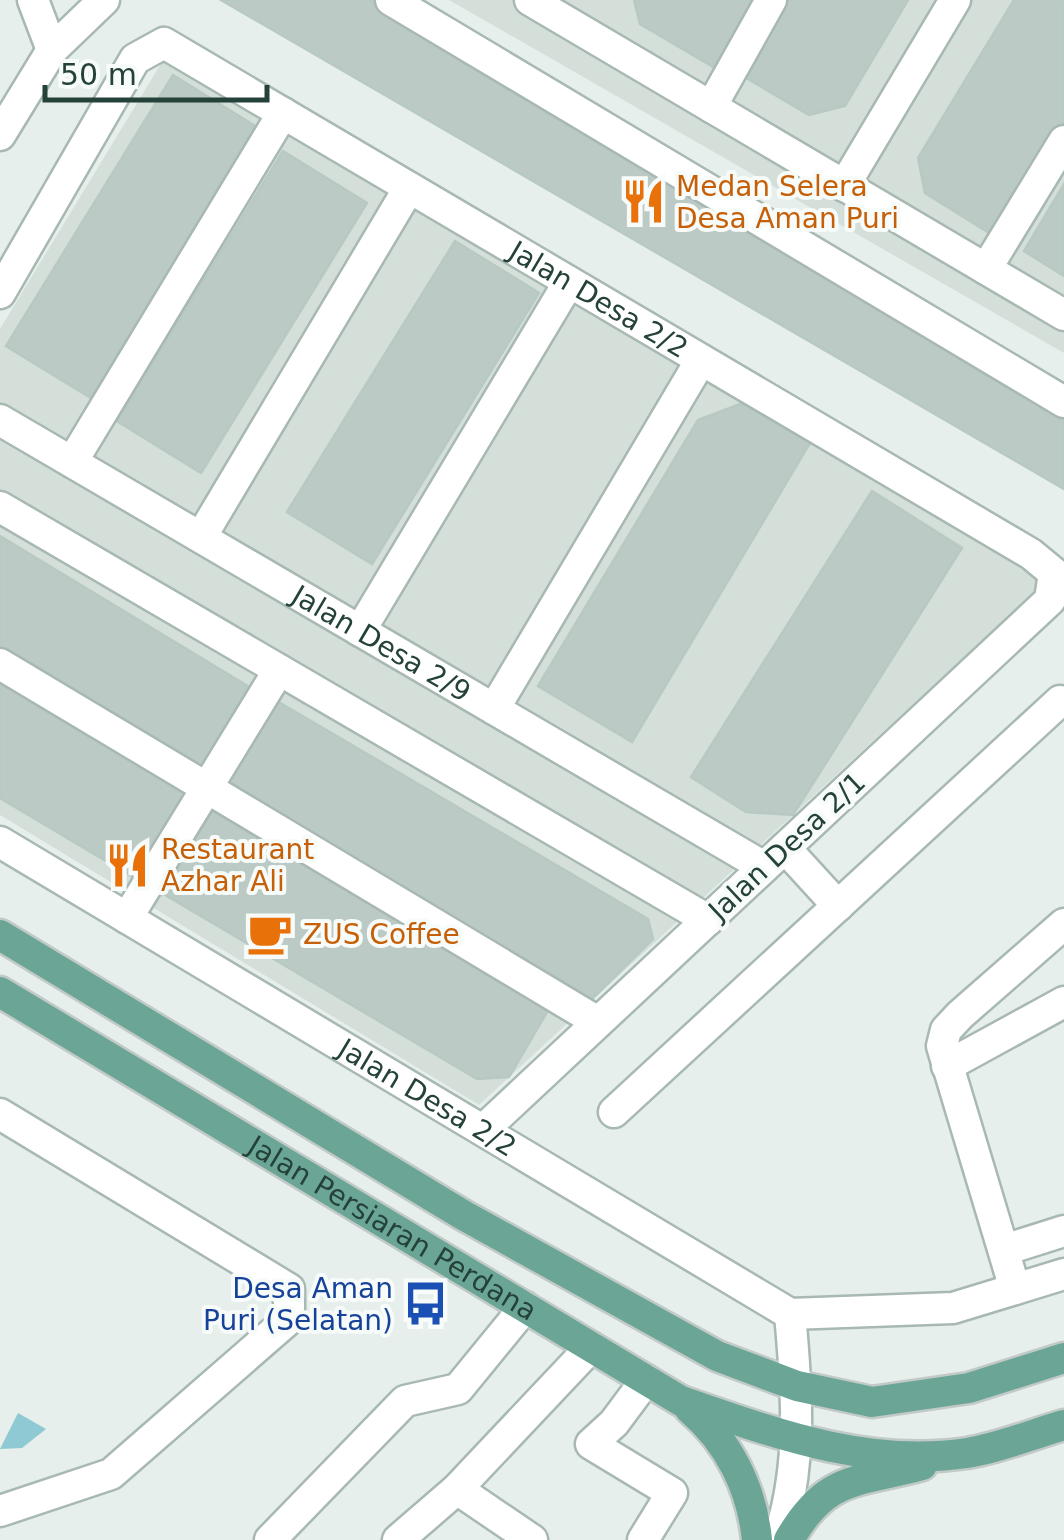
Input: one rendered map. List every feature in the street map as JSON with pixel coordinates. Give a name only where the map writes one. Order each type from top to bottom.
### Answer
[{"type":"main road","name":"Jalan Persiaran Perdana","points":[[0,935],[463,1215],[717,1356],[797,1386],[872,1402],[969,1388],[1064,1358]]},
{"type":"main road","name":"Jalan Persiaran Perdana","points":[[0,992],[680,1401],[797,1442],[891,1456],[968,1453]]},
{"type":"main road","points":[[680,1401],[710,1426],[729,1450],[755,1522],[756,1540]]},
{"type":"main road","points":[[790,1540],[806,1510],[834,1486],[968,1453],[1064,1424]]},
{"type":"street","points":[[33,0],[52,50]]},
{"type":"street","points":[[0,134],[52,50],[104,0]]},
{"type":"street","points":[[391,0],[1064,402]]},
{"type":"street","points":[[530,0],[562,8],[711,107],[1064,315]]},
{"type":"street","points":[[711,107],[771,0]]},
{"type":"street","points":[[844,186],[955,0]]},
{"type":"street","name":"Jalan Desa 2/2","points":[[0,293],[135,59],[164,43],[1031,554]]},
{"type":"street","points":[[72,462],[283,114]]},
{"type":"street","points":[[986,269],[1064,140]]},
{"type":"street","points":[[201,537],[409,188]]},
{"type":"street","points":[[360,630],[569,282]]},
{"type":"street","points":[[494,708],[701,360]]},
{"type":"street","name":"Jalan Desa 2/9","points":[[0,420],[494,708],[775,857],[838,906]]},
{"type":"street","points":[[0,506],[708,920]]},
{"type":"street","name":"Jalan Desa 2/1","points":[[483,1130],[1050,600],[1054,573],[1031,554]]},
{"type":"street","points":[[0,664],[598,1022]]},
{"type":"street","points":[[127,918],[279,670]]},
{"type":"street","points":[[614,1112],[1060,700]]},
{"type":"street","name":"Jalan Desa 2/2","points":[[0,842],[790,1314]]},
{"type":"street","points":[[1014,1289],[942,1046],[946,1030],[1064,924]]},
{"type":"street","points":[[947,1066],[1064,1002]]},
{"type":"street","points":[[0,1114],[289,1288],[289,1320],[111,1474],[0,1511]]},
{"type":"street","points":[[778,1540],[788,1510],[797,1442],[797,1386],[790,1314],[953,1308],[1057,1276],[1051,1235],[1004,1250]]},
{"type":"street","points":[[270,1540],[405,1402],[458,1389],[525,1308]]},
{"type":"street","points":[[398,1540],[457,1490],[591,1347]]},
{"type":"street","points":[[643,1540],[672,1493],[591,1444],[614,1423],[646,1380]]},
{"type":"street","points":[[457,1490],[532,1540]]},
{"type":"shaded area","points":[[449,0],[1064,0],[1064,353]]},
{"type":"shaded area","points":[[168,52],[1045,582],[479,1105],[0,815],[0,329]]},
{"type":"water","points":[[18,1413],[46,1429],[22,1448],[0,1449]]},
{"type":"building","name":"Medan Selera Desa Aman Puri","points":[[221,0],[370,0],[1064,403],[1064,489]]},
{"type":"building","points":[[634,0],[755,0],[715,68],[640,24]]},
{"type":"building","points":[[788,0],[908,0],[845,106],[809,115],[743,76]]},
{"type":"building","points":[[1014,0],[1064,0],[1064,131],[999,239],[925,193],[918,158]]},
{"type":"building","points":[[173,75],[257,127],[91,398],[6,346]]},
{"type":"building","points":[[283,151],[367,203],[201,473],[117,421]]},
{"type":"building","points":[[1064,184],[1064,276],[1024,251]]},
{"type":"building","points":[[455,241],[539,293],[372,564],[287,512]]},
{"type":"building","points":[[743,403],[810,443],[632,742],[538,686],[698,420]]},
{"type":"building","points":[[872,491],[962,548],[793,815],[746,812],[691,777]]},
{"type":"building","points":[[0,536],[254,690],[203,773],[0,653]]},
{"type":"building","points":[[0,681],[190,794],[138,880],[0,798]]},
{"type":"building","points":[[277,701],[648,919],[653,939],[589,1002],[226,787]]},
{"type":"building","points":[[214,808],[550,1007],[509,1077],[477,1079],[162,893]]},
{"type":"place","name":"Medan Selera Desa Aman Puri","points":[[643,202]]},
{"type":"place","name":"Restaurant Azhar Ali","points":[[128,865]]},
{"type":"place","name":"ZUS Coffee","points":[[270,934]]},
{"type":"place","name":"Desa Aman Puri (Selatan)","points":[[426,1304]]}]
